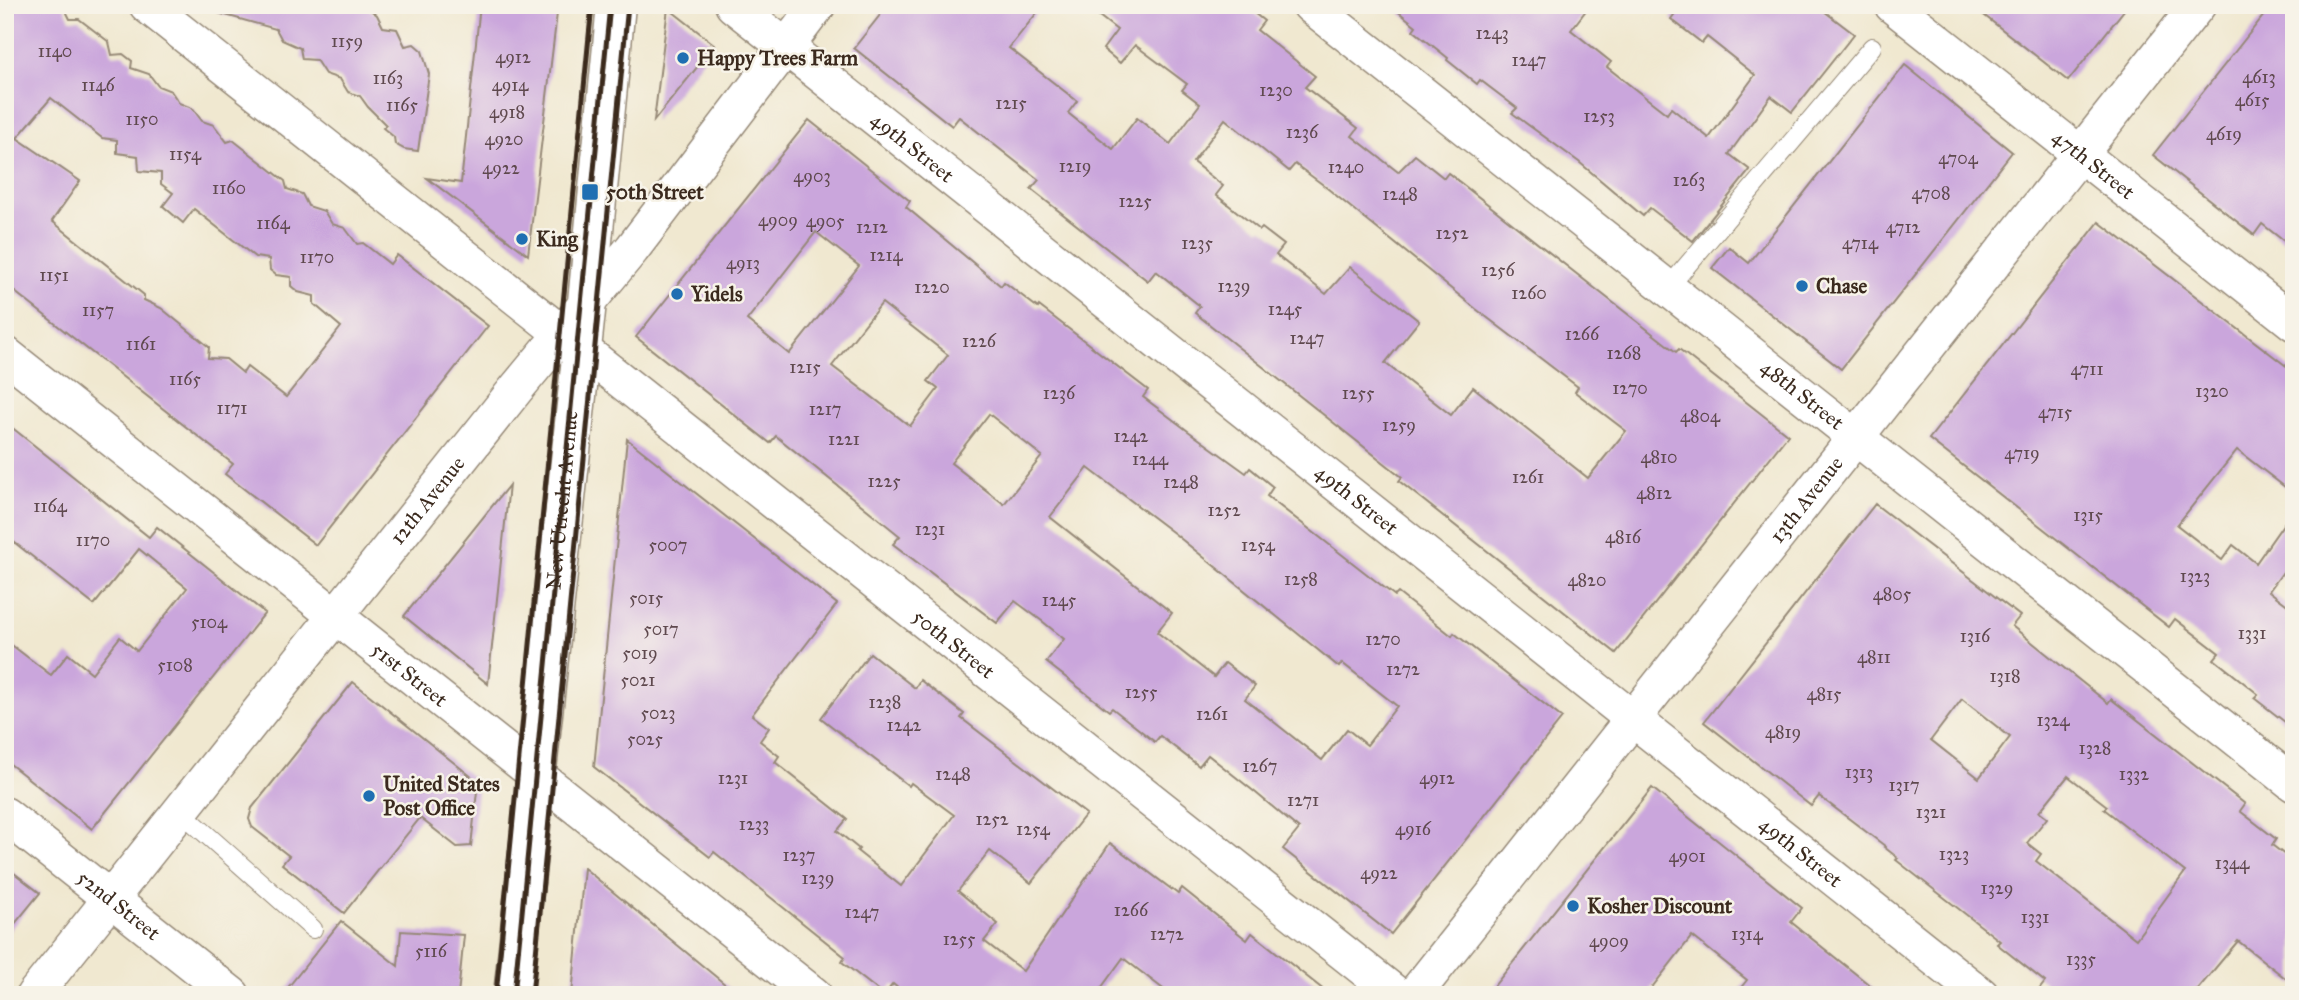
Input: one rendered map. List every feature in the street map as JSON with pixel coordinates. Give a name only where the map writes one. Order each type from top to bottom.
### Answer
[{"type":"street","name":"50th Street","points":[[147,5],[1397,995]]},
{"type":"street","name":"New Utrecht Avenue","points":[[513,995],[536,776],[572,341],[587,302],[616,5]]},
{"type":"street","name":"49th Street","points":[[733,5],[1981,995]]},
{"type":"street","points":[[587,302],[632,249],[818,5]]},
{"type":"street","name":"48th Street","points":[[1310,5],[2294,784]]},
{"type":"street","name":"47th Street","points":[[1892,5],[2294,323]]},
{"type":"street","name":"13th Avenue","points":[[1414,995],[2198,5]]},
{"type":"street","name":"12th Avenue","points":[[33,995],[334,616],[572,341]]},
{"type":"street","name":"51st Street","points":[[5,354],[814,995]]},
{"type":"street","name":"52nd Street","points":[[5,815],[232,995]]},
{"type":"lane","points":[[1667,289],[1872,47]]},
{"type":"lane","points":[[180,811],[313,929]]},
{"type":"building","points":[[5,5],[63,5],[70,19],[79,19],[109,42],[112,55],[123,54],[132,61],[131,68],[149,74],[158,86],[171,91],[179,103],[192,108],[202,121],[214,125],[227,142],[233,140],[285,181],[287,189],[302,194],[308,206],[324,211],[332,224],[345,228],[357,244],[363,243],[390,264],[397,255],[488,326],[316,545],[225,474],[233,464],[5,284]],"holes":[[[51,98],[102,138],[117,140],[117,153],[138,156],[139,171],[161,173],[161,184],[173,193],[163,206],[183,223],[194,209],[255,257],[269,259],[270,270],[276,275],[291,277],[291,286],[298,292],[314,296],[314,304],[341,327],[286,397],[247,367],[243,373],[226,359],[208,358],[209,347],[161,308],[144,300],[144,295],[52,221],[80,181],[17,138]]]},
{"type":"building","points":[[219,5],[364,5],[377,15],[383,27],[397,29],[405,46],[414,44],[422,51],[429,74],[418,151],[404,149],[395,144],[394,137],[383,128],[386,125],[360,96],[348,92],[340,79],[325,74],[316,60],[302,59],[300,48],[282,40],[276,29],[218,13]]},
{"type":"building","points":[[480,5],[558,5],[528,255],[427,178],[461,183]]},
{"type":"building","points":[[888,5],[1043,5],[1009,48],[1077,101],[1068,113],[1113,149],[1137,118],[1170,144],[1200,104],[1182,90],[1187,84],[1135,45],[1120,63],[1103,49],[1117,30],[1085,5],[1244,5],[1264,21],[1257,30],[1315,76],[1305,87],[1358,128],[1352,136],[1398,172],[1415,155],[1444,178],[1448,173],[1676,352],[1679,349],[1788,435],[1616,653],[1399,481],[1402,477],[1195,313],[1200,306],[1156,271],[1148,281],[1031,189],[1039,180],[959,117],[952,126],[854,48]],"holes":[[[1225,119],[1289,171],[1295,164],[1322,184],[1476,309],[1578,387],[1575,392],[1626,431],[1588,478],[1473,387],[1451,415],[1385,363],[1419,321],[1350,267],[1326,294],[1276,255],[1284,245],[1262,228],[1260,230],[1216,195],[1223,186],[1193,162]]]},
{"type":"building","points":[[1390,5],[1590,5],[1571,30],[1611,62],[1607,67],[1636,90],[1667,114],[1671,108],[1709,138],[1755,75],[1707,37],[1702,43],[1671,19],[1681,5],[1816,5],[1854,34],[1792,112],[1771,96],[1729,154],[1750,170],[1693,241],[1650,208],[1643,216],[1579,162],[1512,113],[1517,108],[1480,80],[1477,84],[1447,60],[1448,58],[1413,30],[1416,26]]},
{"type":"building","points":[[1971,5],[2128,5],[2068,81]]},
{"type":"building","points":[[2272,5],[2294,5],[2294,249],[2262,224],[2254,235],[2153,155]]},
{"type":"building","name":"Happy Trees Farm","points":[[668,8],[715,45],[654,121]]},
{"type":"building","points":[[1905,65],[2012,152],[1841,369],[1712,268],[1729,247],[1749,263]]},
{"type":"building","points":[[809,120],[910,201],[906,207],[1001,286],[1004,282],[1038,308],[1039,306],[1148,390],[1143,397],[1188,431],[1246,473],[1250,468],[1273,487],[1267,496],[1395,596],[1398,593],[1452,636],[1454,633],[1562,718],[1391,934],[1283,849],[1299,829],[1208,755],[1199,766],[1160,736],[1155,742],[1112,708],[1109,711],[1046,662],[1064,639],[1042,621],[1015,601],[997,623],[893,544],[900,536],[776,436],[770,443],[636,337]],"holes":[[[816,232],[859,266],[789,354],[747,320]],[[882,303],[948,355],[928,381],[938,389],[910,426],[832,366]],[[989,414],[1042,456],[1004,504],[951,463]],[[1088,468],[1175,534],[1339,667],[1342,663],[1397,706],[1367,745],[1347,729],[1322,760],[1245,699],[1255,686],[1225,663],[1214,677],[1157,632],[1172,613],[1050,517]]]},
{"type":"building","points":[[2099,222],[2294,372],[2294,494],[2237,450],[2177,525],[2222,560],[2233,545],[2256,563],[2294,509],[2294,557],[2269,591],[2294,610],[2294,729],[2254,698],[2258,694],[2214,659],[2219,653],[2175,619],[2169,627],[1929,439]]},
{"type":"building","points":[[5,422],[149,537],[157,527],[265,613],[92,829],[5,760],[5,640],[51,675],[68,654],[92,673],[120,637],[137,651],[187,588],[139,549],[94,605],[5,535]]},
{"type":"building","points":[[627,439],[837,604],[752,715],[769,728],[760,741],[779,756],[775,762],[847,819],[837,831],[859,849],[857,851],[901,886],[954,815],[911,783],[909,786],[821,718],[870,653],[915,688],[920,680],[964,714],[961,718],[1086,814],[1031,883],[990,851],[958,891],[998,924],[984,941],[1023,971],[1110,843],[1178,894],[1182,888],[1247,940],[1252,933],[1330,995],[1171,995],[1123,958],[1096,995],[906,995],[893,984],[884,995],[842,962],[845,957],[714,852],[710,857],[594,767]]},
{"type":"building","points":[[509,485],[488,684],[404,616]]},
{"type":"building","points":[[1875,504],[2020,616],[2012,626],[2108,703],[2111,699],[2245,804],[2240,811],[2276,839],[2272,845],[2294,862],[2294,985],[2238,941],[2193,995],[2035,995],[2045,982],[1997,944],[2000,941],[1896,860],[1898,858],[1885,846],[1819,796],[1811,806],[1704,722]],"holes":[[[1962,699],[2010,737],[1979,778],[1931,740]],[[2068,776],[2107,806],[2104,809],[2185,872],[2136,939],[2036,861],[2041,854],[2027,843],[2047,818],[2039,812]]]},
{"type":"building","name":"United States Post Office","points":[[353,682],[478,782],[471,846],[457,847],[420,818],[344,913],[282,864],[289,856],[252,827],[249,819],[252,808]]},
{"type":"building","points":[[1652,788],[1802,908],[1791,922],[1882,995],[1735,995],[1747,980],[1692,936],[1646,995],[1487,995]]},
{"type":"building","points":[[5,866],[40,893],[5,936]]},
{"type":"building","points":[[584,868],[698,962],[738,995],[572,995]]},
{"type":"building","points":[[341,921],[398,966],[401,931],[464,935],[458,995],[282,995]]},
{"type":"railway","points":[[496,995],[592,5]]},
{"type":"railway","points":[[514,995],[610,5]]},
{"type":"railway","points":[[532,995],[628,5]]},
{"type":"place","name":"Happy Trees Farm","points":[[683,58]]},
{"type":"place","name":"50th Street","points":[[590,192]]},
{"type":"place","name":"King","points":[[522,239]]},
{"type":"place","name":"Chase","points":[[1802,286]]},
{"type":"place","name":"Yidels","points":[[677,294]]},
{"type":"place","name":"United States Post Office","points":[[369,796]]},
{"type":"place","name":"Kosher Discount","points":[[1573,906]]}]
